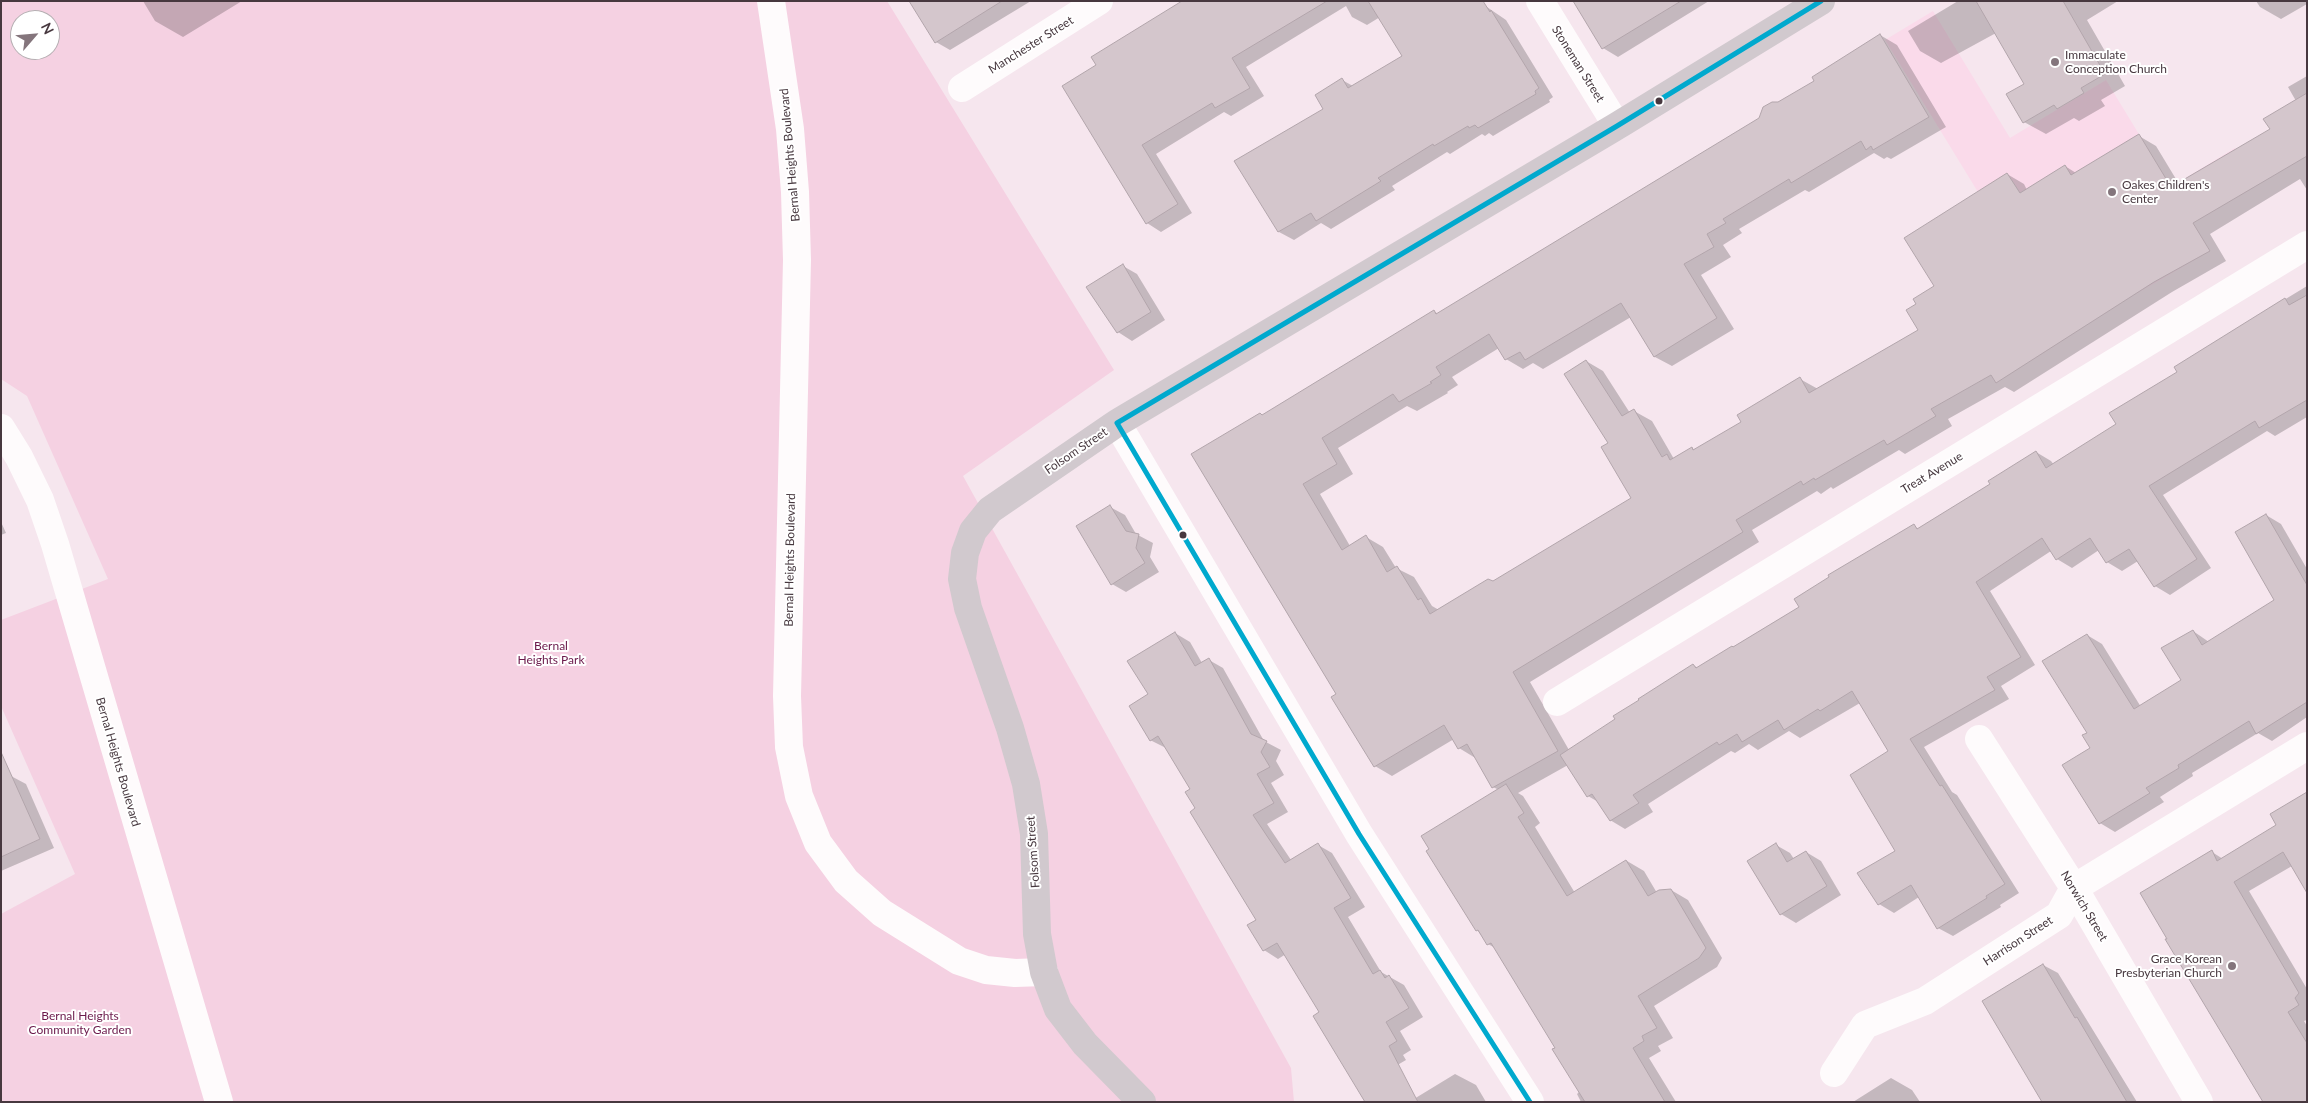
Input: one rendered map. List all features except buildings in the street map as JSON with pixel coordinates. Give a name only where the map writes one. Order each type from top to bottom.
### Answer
[{"type":"street","name":"Bernal Heights Boulevard","points":[[771,1],[790,129],[795,192],[797,260],[787,696],[788,747],[800,796],[818,843],[846,881],[882,914],[959,961],[986,970],[1015,973],[1044,972]]},
{"type":"street","name":"Manchester Street","points":[[962,88],[1099,1]]},
{"type":"street","name":"Stoneman Street","points":[[1540,1],[1617,126]]},
{"type":"street","name":"Folsom Street","points":[[1142,1102],[1085,1044],[1058,1010],[1044,972],[1037,934],[1034,834],[1026,784],[1010,728],[968,608],[962,579],[965,553],[973,531],[990,510],[1117,423],[1617,126],[1821,1]]},
{"type":"street","name":"Treat Avenue","points":[[1557,702],[2307,245]]},
{"type":"street","points":[[1117,423],[1359,834],[1530,1102]]},
{"type":"street","name":"Bernal Heights Boulevard","points":[[1,428],[19,457],[40,500],[55,544],[218,1102]]},
{"type":"street","name":"Norwich Street","points":[[1979,738],[2074,888],[2199,1102]]},
{"type":"street","name":"Harrison Street","points":[[1834,1073],[1865,1025],[1925,1001],[2058,915],[2074,888],[2307,746]]},
{"type":"shaded area","name":"Oakes Children's Center","points":[[1933,11],[2010,138],[2106,80],[2171,187],[2235,148],[2258,185],[2193,223],[2210,251],[2132,296],[1996,383],[1904,238],[1981,197],[1885,40]]},
{"type":"green space","name":"Bernal Heights Park","points":[[1,1],[887,1],[1114,370],[963,476],[1291,1068],[1294,1102],[1,1102],[1,914],[75,874],[1,706],[1,620],[108,579],[27,396],[1,379]]},
{"type":"transit line","points":[[1117,423],[1617,126],[1821,1]]},
{"type":"transit line","points":[[1117,423],[1359,834],[1530,1102]]},
{"type":"place","name":"Immaculate Conception Church","points":[[2055,62]]},
{"type":"place","name":"Oakes Children's Center","points":[[2112,192]]},
{"type":"place","name":"Grace Korean Presbyterian Church","points":[[2232,966]]},
{"type":"park label","name":"Bernal Heights Community Garden","points":[[80,1023]]}]
